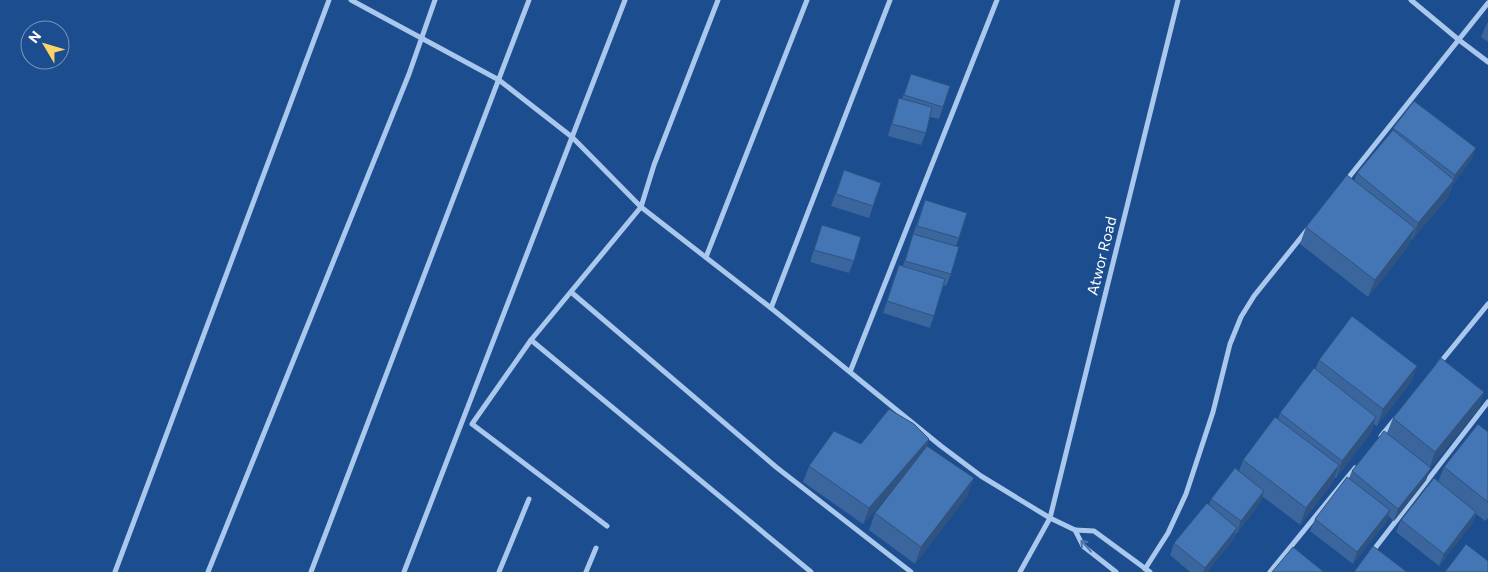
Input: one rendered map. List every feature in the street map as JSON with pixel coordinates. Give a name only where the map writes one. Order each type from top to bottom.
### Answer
[{"type":"street","points":[[115,572],[329,0]]},
{"type":"street","points":[[351,0],[499,80],[572,137],[641,207],[771,308],[941,446],[981,476],[1050,518],[1075,530],[1094,531],[1148,570],[1186,494],[1213,412],[1230,344],[1241,317],[1254,296],[1310,226]]},
{"type":"street","points":[[208,572],[405,83],[435,0]]},
{"type":"street","points":[[312,572],[529,0]]},
{"type":"street","points":[[404,572],[625,0]]},
{"type":"street","points":[[607,526],[472,424],[531,340],[641,207],[654,165],[718,0]]},
{"type":"street","points":[[706,257],[807,0]]},
{"type":"street","points":[[771,308],[890,0]]},
{"type":"street","points":[[850,372],[997,0]]},
{"type":"street","name":"Atwor Road","points":[[1020,572],[1050,518],[1178,0]]},
{"type":"street","points":[[1410,0],[1488,62]]},
{"type":"street","points":[[1341,188],[1488,3]]},
{"type":"street","points":[[571,292],[776,466],[911,572]]},
{"type":"street","points":[[1438,366],[1488,304]]},
{"type":"street","points":[[531,340],[811,572]]},
{"type":"street","points":[[1368,556],[1488,402]]},
{"type":"street","points":[[1376,442],[1401,411]]},
{"type":"street","points":[[1270,572],[1357,465]]},
{"type":"street","points":[[499,572],[529,500]]},
{"type":"street","points":[[1075,530],[1083,546],[1116,572]]},
{"type":"street","points":[[586,572],[596,548]]},
{"type":"building","points":[[911,74],[950,86],[943,107],[904,95]]},
{"type":"building","points":[[899,98],[932,107],[926,133],[892,124]]},
{"type":"building","points":[[1414,101],[1476,148],[1455,175],[1393,128]]},
{"type":"building","points":[[1393,130],[1454,180],[1418,223],[1357,173]]},
{"type":"building","points":[[844,170],[881,183],[873,206],[836,194]]},
{"type":"building","points":[[1347,175],[1415,228],[1375,280],[1306,227]]},
{"type":"building","points":[[925,200],[967,213],[959,238],[917,226]]},
{"type":"building","points":[[822,225],[861,237],[854,261],[814,250]]},
{"type":"building","points":[[913,234],[959,247],[951,274],[905,261]]},
{"type":"building","points":[[899,265],[945,279],[934,316],[887,301]]},
{"type":"building","points":[[1352,316],[1417,366],[1383,409],[1319,360]]},
{"type":"building","points":[[1441,358],[1484,392],[1435,452],[1393,418]]},
{"type":"building","points":[[1314,368],[1376,417],[1342,461],[1280,413]]},
{"type":"building","points":[[889,409],[914,424],[929,439],[869,508],[809,466],[834,431],[861,444]]},
{"type":"building","points":[[1275,417],[1339,465],[1306,508],[1243,460]]},
{"type":"building","points":[[1478,424],[1488,432],[1488,502],[1444,467]]},
{"type":"building","points":[[1384,431],[1431,468],[1398,509],[1352,471]]},
{"type":"building","points":[[927,446],[974,478],[921,547],[875,513]]},
{"type":"building","points":[[1235,468],[1264,491],[1241,521],[1211,499]]},
{"type":"building","points":[[1347,477],[1390,510],[1357,552],[1315,519]]},
{"type":"building","points":[[1434,478],[1476,512],[1444,554],[1401,520]]},
{"type":"building","points":[[1207,503],[1237,528],[1205,568],[1174,543]]},
{"type":"building","points":[[1466,544],[1488,561],[1488,572],[1445,572]]},
{"type":"building","points":[[1373,546],[1407,572],[1354,572]]},
{"type":"building","points":[[1293,547],[1324,572],[1272,572]]}]
